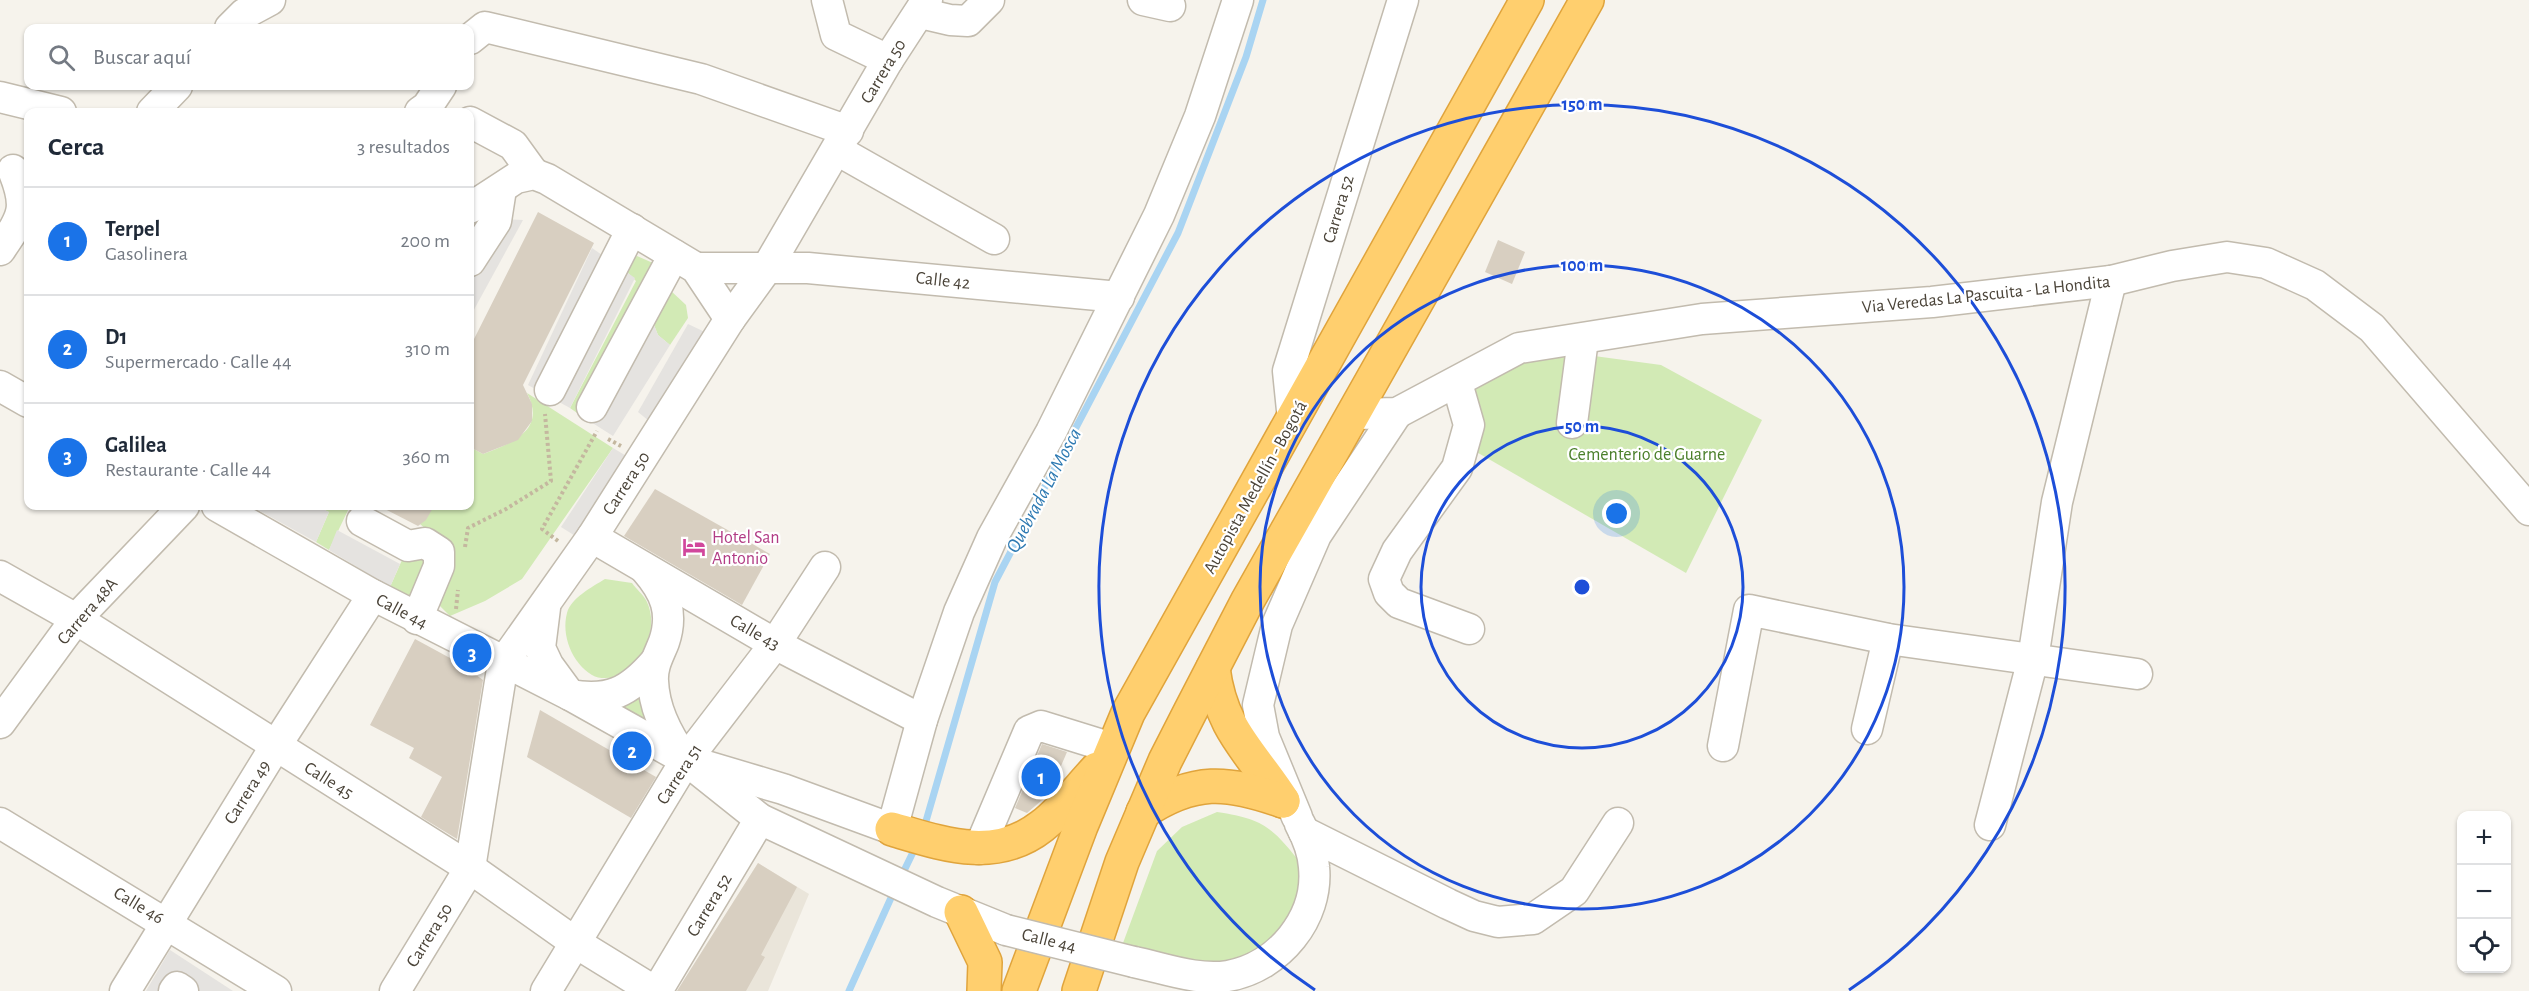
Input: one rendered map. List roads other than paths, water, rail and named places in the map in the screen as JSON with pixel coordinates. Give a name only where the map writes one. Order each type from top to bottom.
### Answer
[{"type":"highway","name":"Autopista Medellín - Bogotá","points":[[1019,991],[1110,753],[1128,713],[1527,0]]},
{"type":"highway","points":[[1080,991],[1110,896],[1143,812],[1213,668],[1248,600],[1356,414],[1587,0]]},
{"type":"highway","points":[[1213,668],[1216,690],[1226,720],[1295,817]]},
{"type":"highway","points":[[897,831],[969,848],[1001,847],[1023,839],[1044,825],[1110,753]]},
{"type":"highway","points":[[1143,812],[1178,792],[1198,786],[1217,786],[1257,792],[1295,817]]},
{"type":"highway","points":[[949,907],[985,962],[984,991]]},
{"type":"street","points":[[236,14],[270,0]]},
{"type":"street","points":[[827,0],[836,35],[888,60]]},
{"type":"street","points":[[923,6],[950,20],[968,21],[989,0]]},
{"type":"street","points":[[897,831],[922,720],[959,612],[992,538],[1050,432],[1159,215],[1200,116],[1238,0]]},
{"type":"street","name":"Carrera 52","points":[[1293,420],[1288,371],[1403,0]]},
{"type":"street","name":"Carrera 50","points":[[395,991],[470,868],[503,663],[585,547],[730,319],[767,268],[888,60],[923,6]]},
{"type":"street","points":[[474,36],[485,27],[701,79],[842,140],[994,239]]},
{"type":"street","points":[[156,108],[173,90]]},
{"type":"street","points":[[0,97],[45,108]]},
{"type":"street","points":[[474,124],[513,145],[534,174],[632,229],[685,262],[730,319]]},
{"type":"street","points":[[0,250],[19,222],[24,196],[13,170]]},
{"type":"street","points":[[474,206],[516,178],[534,174]]},
{"type":"street","points":[[474,255],[496,221],[501,189]]},
{"type":"street","points":[[547,401],[632,229]]},
{"type":"street","name":"Via Veredas La Pascuita - La Hondita","points":[[1356,414],[1397,413],[1519,348],[1702,319],[1932,302],[2111,281],[2172,266],[2227,257],[2266,263],[2315,285],[2372,328],[2529,510]]},
{"type":"street","points":[[595,419],[685,262]]},
{"type":"street","name":"Calle 42","points":[[685,262],[767,268],[808,267],[1119,297]]},
{"type":"street","points":[[1990,825],[2032,659],[2056,502],[2111,281]]},
{"type":"street","points":[[1572,423],[1583,339]]},
{"type":"street","points":[[1456,383],[1469,425],[1457,468],[1397,551],[1384,579],[1389,592],[1399,603],[1469,629]]},
{"type":"street","points":[[0,386],[24,400]]},
{"type":"street","name":"Calle 44","points":[[224,510],[373,596],[570,695],[686,760],[760,819],[949,907],[1006,930],[1134,962],[1203,977],[1229,976],[1268,958],[1282,948],[1305,921],[1311,903],[1314,867],[1264,737],[1258,705],[1277,626],[1316,535],[1397,413]]},
{"type":"street","name":"Carrera 48A","points":[[0,723],[76,620],[180,510]]},
{"type":"street","points":[[362,521],[408,546],[425,543],[439,552],[440,566],[417,619]]},
{"type":"street","name":"Calle 43","points":[[585,547],[640,564],[775,644],[922,720]]},
{"type":"street","points":[[603,560],[640,564],[663,590],[668,615],[665,639],[655,662],[639,681],[617,694],[593,699],[570,695],[548,666],[540,648],[551,596],[577,569],[603,560]]},
{"type":"street","name":"Carrera 51","points":[[546,991],[686,760],[775,644],[825,567]]},
{"type":"street","name":"Calle 45","points":[[0,576],[76,620],[470,868],[576,943],[656,991]]},
{"type":"street","name":"Carrera 49","points":[[125,991],[275,747],[373,596]]},
{"type":"street","points":[[1723,746],[1749,610],[1888,639],[2137,674]]},
{"type":"street","points":[[1867,729],[1888,639]]},
{"type":"street","points":[[655,662],[653,681],[657,705],[671,739],[686,760]]},
{"type":"street","points":[[969,848],[1029,731],[1041,726],[1110,753]]},
{"type":"street","name":"Calle 44","points":[[686,760],[783,789],[897,831]]},
{"type":"street","points":[[1295,817],[1448,904],[1474,916],[1498,922],[1533,919],[1574,891],[1618,823]]},
{"type":"street","name":"Carrera 52","points":[[656,991],[760,819]]},
{"type":"street","name":"Calle 46","points":[[0,823],[276,991]]},
{"type":"street","points":[[174,991],[177,987],[183,991]]},
{"type":"waterway","name":"Quebrada La Mosca","points":[[924,828],[995,582],[1178,233],[1246,57],[1263,0]]},
{"type":"waterway","name":"Quebrada La Mosca","points":[[901,877],[916,846]]},
{"type":"waterway","name":"Quebrada La Mosca","points":[[849,991],[895,889]]},
{"type":"place","name":"Hotel San Antonio","points":[[694,547]]},
{"type":"place","name":"Galilea","points":[[472,653]]},
{"type":"place","name":"D1","points":[[632,751]]},
{"type":"place","name":"Terpel","points":[[1041,777]]},
{"type":"park label","name":"Cementerio de Guarne","points":[[1647,454]]}]
